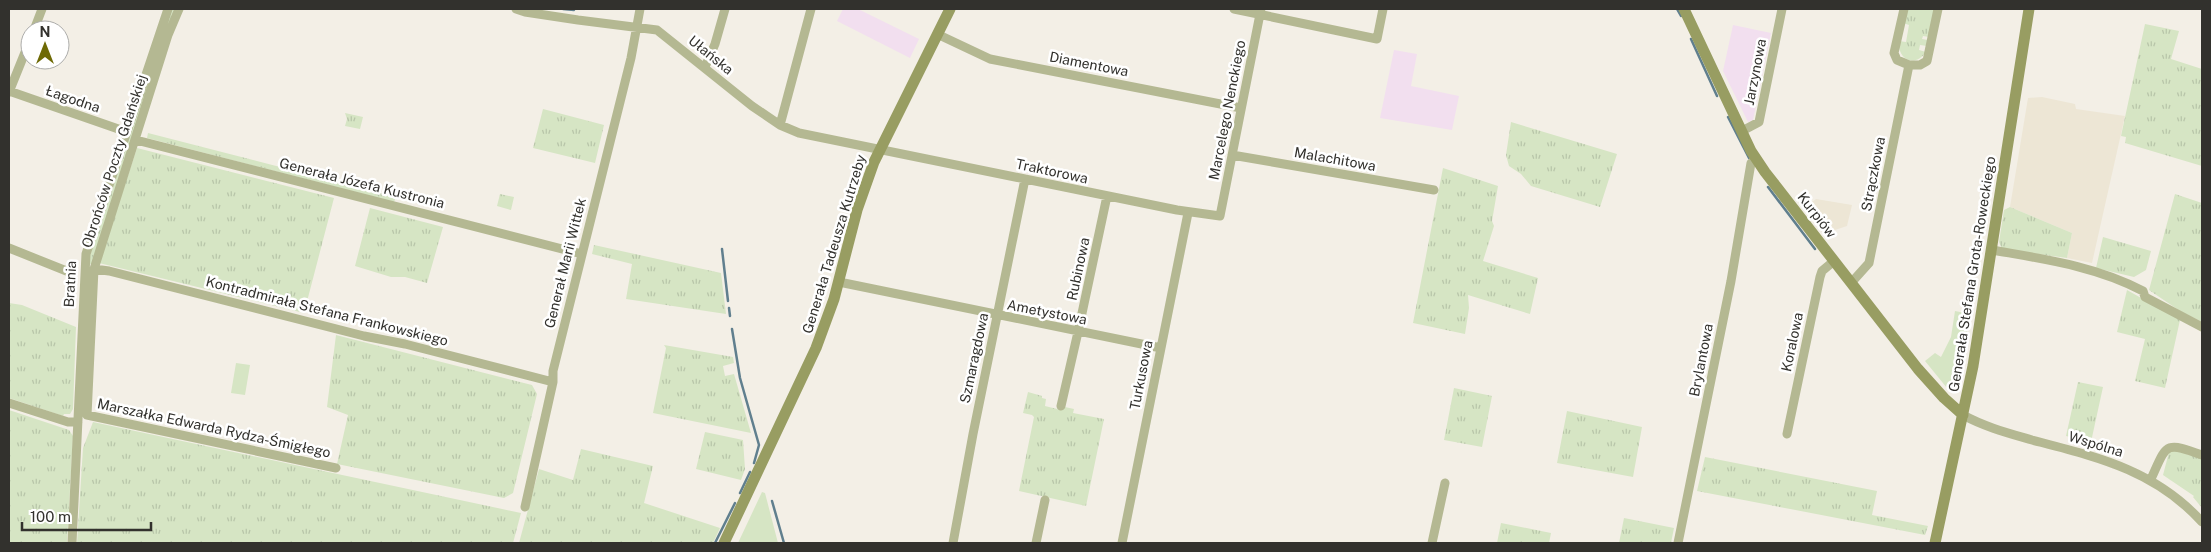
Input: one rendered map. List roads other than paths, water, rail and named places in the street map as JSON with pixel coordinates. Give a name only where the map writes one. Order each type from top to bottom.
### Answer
[{"type":"street","name":"Bratnia","points":[[72,543],[86,254],[168,9]]},
{"type":"street","name":"Obrońców Poczty Gdańskiej","points":[[87,415],[94,270],[168,35],[179,9]]},
{"type":"street","name":"Ułańska","points":[[516,9],[578,20],[657,30],[752,106],[780,125],[799,133],[880,148]]},
{"type":"street","name":"Generał Marii Wittek","points":[[525,507],[553,382],[553,371],[638,27],[640,9]]},
{"type":"street","points":[[705,67],[715,44],[725,9]]},
{"type":"street","points":[[780,125],[811,9]]},
{"type":"street","name":"Generała Tadeusza Kutrzeby","points":[[724,543],[816,348],[839,282],[857,210],[880,148],[950,9]]},
{"type":"street","points":[[1234,9],[1260,11],[1377,39],[1383,9]]},
{"type":"street","name":"Kurpiów","points":[[1684,9],[1756,159],[1918,369],[1944,398],[1964,415]]},
{"type":"street","name":"Jarzynowa","points":[[1742,131],[1759,122],[1782,9]]},
{"type":"street","points":[[1904,9],[1894,53],[1897,60],[1909,65],[1920,65],[1927,60],[1938,9]]},
{"type":"street","name":"Generała Stefana Grota-Roweckiego","points":[[1935,543],[1964,415],[1992,250],[2029,9]]},
{"type":"street","name":"Marcelego Nenckiego","points":[[1220,216],[1260,11]]},
{"type":"street","name":"Diamentowa","points":[[936,34],[990,59],[1241,108]]},
{"type":"street","points":[[9,92],[20,65]]},
{"type":"street","name":"Strączkowa","points":[[1851,283],[1869,263],[1909,65]]},
{"type":"street","name":"Łagodna","points":[[9,92],[127,132]]},
{"type":"street","name":"Generała Józefa Kustronia","points":[[136,140],[582,254]]},
{"type":"street","name":"Traktorowa","points":[[880,148],[1188,213],[1220,216]]},
{"type":"street","name":"Malachitowa","points":[[1232,155],[1434,190]]},
{"type":"street","name":"Brylantowa","points":[[1678,543],[1731,281],[1748,181],[1752,163],[1756,159]]},
{"type":"street","points":[[1748,181],[1765,172]]},
{"type":"street","name":"Szmaragdowa","points":[[953,543],[1025,179]]},
{"type":"street","name":"Rubinowa","points":[[1061,406],[1107,196]]},
{"type":"street","name":"Turkusowa","points":[[1122,543],[1188,213]]},
{"type":"street","points":[[9,248],[69,272]]},
{"type":"street","points":[[1992,250],[2056,262],[2109,276],[2143,291],[2146,298],[2202,327]]},
{"type":"street","name":"Koralowa","points":[[1787,434],[1820,277],[1822,272],[1834,261]]},
{"type":"street","name":"Kontradmirała Stefana Frankowskiego","points":[[94,270],[109,271],[553,382]]},
{"type":"street","name":"Ametystowa","points":[[839,282],[997,316],[1161,348]]},
{"type":"street","points":[[9,403],[68,422],[78,422]]},
{"type":"street","name":"Marszałka Edwarda Rydza-Śmigłego","points":[[87,415],[336,468]]},
{"type":"street","name":"Wspólna","points":[[1964,415],[1998,430],[2115,463],[2151,479],[2177,498],[2202,522]]},
{"type":"street","points":[[2151,479],[2163,452],[2170,446],[2176,446],[2202,455]]},
{"type":"street","points":[[1432,543],[1445,483]]},
{"type":"street","points":[[1036,543],[1045,500]]},
{"type":"waterway","points":[[563,9],[574,10]]},
{"type":"waterway","points":[[1677,9],[1681,16]]},
{"type":"waterway","points":[[1691,39],[1717,96]]},
{"type":"waterway","points":[[1728,117],[1749,158]]},
{"type":"waterway","points":[[1768,187],[1815,249]]},
{"type":"waterway","points":[[722,249],[728,301]]},
{"type":"waterway","points":[[729,308],[730,316]]},
{"type":"waterway","points":[[732,329],[740,378],[759,445],[754,463]]},
{"type":"waterway","points":[[740,493],[750,472]]},
{"type":"waterway","points":[[772,501],[784,543]]},
{"type":"waterway","points":[[715,543],[735,503]]}]
